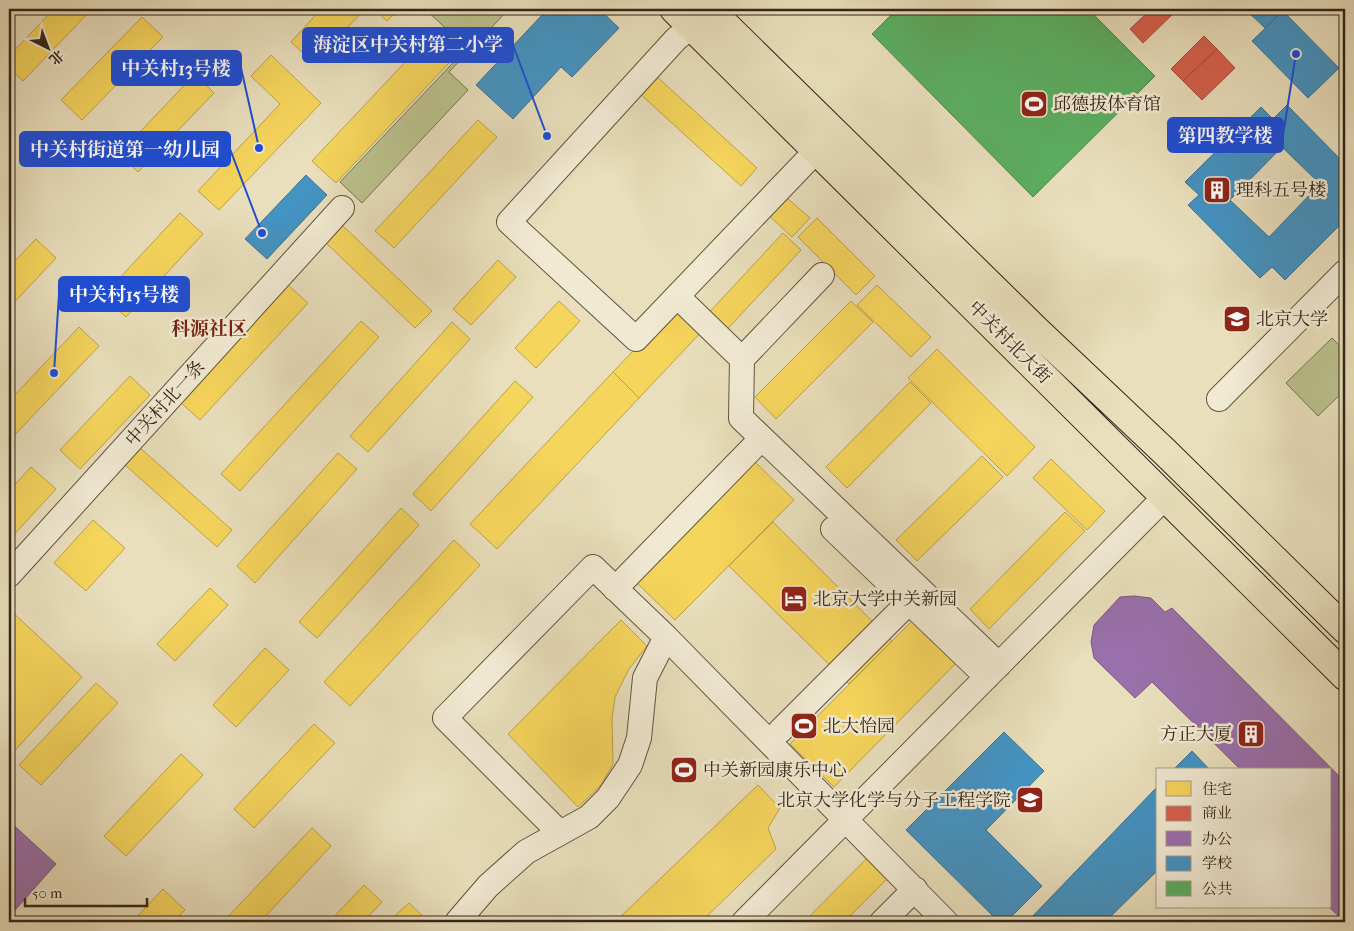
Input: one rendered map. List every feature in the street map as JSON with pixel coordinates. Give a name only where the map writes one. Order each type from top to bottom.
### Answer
[{"type":"main road","name":"中关村北大街","points":[[692,15],[816,151],[1345,676]]},
{"type":"main road","name":"中关村北大街","points":[[692,15],[1036,330],[1166,452],[1345,628]]},
{"type":"street","points":[[692,15],[672,44],[509,222],[636,339],[816,151]]},
{"type":"street","name":"中关村北一条","points":[[9,575],[342,208]]},
{"type":"street","points":[[1219,399],[1345,272]]},
{"type":"street","points":[[822,275],[742,359],[741,418],[757,444],[909,602],[993,671]]},
{"type":"street","points":[[677,296],[742,359]]},
{"type":"street","points":[[757,444],[993,671]]},
{"type":"street","points":[[616,589],[757,444]]},
{"type":"street","points":[[744,922],[1165,497]]},
{"type":"street","points":[[559,832],[445,718],[593,567],[666,637],[946,922]]},
{"type":"street","points":[[780,731],[909,602]]},
{"type":"street","points":[[462,921],[488,886],[519,858],[559,832],[589,817],[608,798],[630,765],[639,738],[645,678],[666,637]]},
{"type":"street","points":[[882,922],[914,889]]},
{"type":"green space","points":[[425,9],[509,9],[449,72],[468,90],[362,203],[340,182],[467,48]]},
{"type":"green space","points":[[1332,338],[1345,351],[1345,390],[1318,416],[1286,383]]},
{"type":"building: 住宅","points":[[54,9],[92,9],[23,81],[9,67],[9,56]]},
{"type":"building: 住宅","points":[[179,9],[192,9],[186,15]]},
{"type":"building: 住宅","points":[[321,9],[365,9],[314,63],[291,42]]},
{"type":"building: 住宅","points":[[374,9],[399,9],[387,21]]},
{"type":"building: 住宅","points":[[142,17],[163,37],[82,120],[61,100]]},
{"type":"building: 住宅","points":[[425,41],[449,63],[336,183],[312,161]]},
{"type":"building: 住宅","points":[[271,55],[321,103],[219,210],[198,191],[280,104],[251,76]]},
{"type":"building: 住宅","points":[[195,74],[214,93],[138,172],[119,154]]},
{"type":"building: 住宅","points":[[655,75],[757,168],[741,186],[639,93]]},
{"type":"building: 住宅","points":[[478,120],[497,137],[394,248],[375,231]]},
{"type":"building: 住宅","points":[[779,191],[810,218],[792,237],[762,209]]},
{"type":"building: 住宅","points":[[180,213],[203,234],[126,317],[103,296]]},
{"type":"building: 住宅","points":[[817,218],[875,276],[856,295],[798,237]]},
{"type":"building: 住宅","points":[[341,224],[432,311],[415,328],[324,241]]},
{"type":"building: 住宅","points":[[783,233],[801,250],[721,336],[703,319]]},
{"type":"building: 住宅","points":[[36,239],[56,258],[9,308],[9,267]]},
{"type":"building: 住宅","points":[[498,260],[516,277],[471,325],[453,309]]},
{"type":"building: 住宅","points":[[288,285],[308,303],[200,420],[180,402]]},
{"type":"building: 住宅","points":[[877,285],[931,337],[911,357],[857,305]]},
{"type":"building: 住宅","points":[[559,301],[580,321],[536,368],[515,348]]},
{"type":"building: 住宅","points":[[851,301],[873,322],[776,419],[755,397]]},
{"type":"building: 住宅","points":[[678,304],[704,329],[639,398],[613,372]]},
{"type":"building: 住宅","points":[[361,321],[379,337],[240,491],[221,474]]},
{"type":"building: 住宅","points":[[452,322],[470,339],[368,452],[350,436]]},
{"type":"building: 住宅","points":[[79,327],[99,346],[9,441],[9,401]]},
{"type":"building: 住宅","points":[[937,349],[1035,447],[1007,476],[908,378]]},
{"type":"building: 住宅","points":[[613,372],[639,398],[497,549],[470,524]]},
{"type":"building: 住宅","points":[[130,376],[150,395],[80,469],[60,450]]},
{"type":"building: 住宅","points":[[515,381],[533,397],[431,511],[413,494]]},
{"type":"building: 住宅","points":[[910,382],[931,403],[847,488],[826,467]]},
{"type":"building: 住宅","points":[[138,446],[232,530],[217,547],[123,463]]},
{"type":"building: 住宅","points":[[338,453],[357,469],[255,583],[237,566]]},
{"type":"building: 住宅","points":[[982,456],[1003,477],[917,561],[896,540]]},
{"type":"building: 住宅","points":[[1051,459],[1105,511],[1087,530],[1033,478]]},
{"type":"building: 住宅","points":[[753,460],[794,500],[675,620],[634,580]]},
{"type":"building: 住宅","points":[[31,467],[56,489],[9,540],[9,491]]},
{"type":"building: 住宅","points":[[401,508],[419,525],[317,638],[299,622]]},
{"type":"building: 住宅","points":[[1065,512],[1085,531],[989,629],[970,609]]},
{"type":"building: 住宅","points":[[93,520],[125,548],[86,591],[54,563]]},
{"type":"building: 住宅","points":[[773,522],[892,641],[849,684],[729,566]]},
{"type":"building: 住宅","points":[[454,540],[480,565],[350,706],[324,682]]},
{"type":"building: 住宅","points":[[210,588],[228,605],[175,661],[157,644]]},
{"type":"building: 住宅","points":[[9,609],[82,677],[9,757]]},
{"type":"building: 住宅","points":[[915,618],[959,660],[834,787],[790,744]]},
{"type":"building: 住宅","points":[[621,620],[647,646],[629,669],[615,697],[612,719],[613,764],[601,785],[578,807],[508,734]]},
{"type":"building: 住宅","points":[[265,648],[289,670],[236,727],[213,705]]},
{"type":"building: 住宅","points":[[96,683],[118,703],[41,785],[19,765]]},
{"type":"building: 住宅","points":[[314,724],[335,743],[254,828],[234,809]]},
{"type":"building: 住宅","points":[[181,754],[203,775],[126,856],[104,836]]},
{"type":"building: 住宅","points":[[758,785],[780,808],[768,828],[776,849],[701,922],[615,922]]},
{"type":"building: 住宅","points":[[312,828],[331,846],[260,922],[223,922]]},
{"type":"building: 住宅","points":[[875,850],[896,870],[844,922],[805,921]]},
{"type":"building: 住宅","points":[[364,885],[382,902],[363,922],[329,922]]},
{"type":"building: 住宅","points":[[163,889],[185,910],[173,922],[132,922]]},
{"type":"building: 住宅","points":[[409,903],[429,922],[388,922]]},
{"type":"building: 商业","points":[[1151,9],[1177,10],[1143,43],[1130,29]]},
{"type":"building: 商业","points":[[1204,36],[1217,49],[1183,81],[1171,69]]},
{"type":"building: 商业","points":[[1217,49],[1235,68],[1202,100],[1183,81]]},
{"type":"building: 办公","name":"方正大厦","points":[[1120,597],[1151,598],[1165,612],[1172,608],[1331,768],[1239,768],[1152,682],[1135,698],[1094,658],[1091,642],[1094,625]]},
{"type":"building: 办公","name":"方正大厦","points":[[1332,769],[1345,782],[1345,922],[1330,908],[1332,908]]},
{"type":"building: 办公","points":[[9,821],[56,864],[9,917]]},
{"type":"building: 学校","points":[[536,9],[599,9],[619,28],[572,77],[561,67],[513,119],[476,85],[542,15]]},
{"type":"building: 学校","points":[[1245,9],[1285,9],[1265,28]]},
{"type":"building: 学校","points":[[1283,11],[1339,68],[1308,98],[1252,41]]},
{"type":"building: 学校","name":"理科五号楼","points":[[1287,105],[1345,164],[1345,220],[1285,280],[1272,267],[1260,278],[1188,205],[1199,195],[1185,182],[1261,107],[1273,119]],"holes":[[[1282,147],[1320,184],[1269,237],[1230,200]]]},
{"type":"building: 学校","points":[[306,175],[327,195],[267,259],[245,239]]},
{"type":"building: 学校","points":[[1004,732],[1044,771],[986,830],[1042,886],[1006,922],[999,922],[906,830]]},
{"type":"building: 学校","points":[[1192,751],[1208,768],[1175,768]]},
{"type":"building: 学校","points":[[1156,788],[1156,872],[1105,922],[1027,922]]},
{"type":"building: 公共","name":"邱德拔体育馆","points":[[897,9],[1088,9],[1155,76],[1033,197],[872,34]]},
{"type":"place","name":"第四教学楼","points":[[1296,54]]},
{"type":"place","name":"邱德拔体育馆","points":[[1034,104]]},
{"type":"place","name":"海淀区中关村第二小学","points":[[547,136]]},
{"type":"place","name":"中关村13号楼","points":[[259,148]]},
{"type":"place","name":"理科五号楼","points":[[1217,190]]},
{"type":"place","name":"中关村街道第一幼儿园","points":[[262,233]]},
{"type":"place","name":"北京大学","points":[[1237,319]]},
{"type":"place","name":"中关村15号楼","points":[[54,373]]},
{"type":"place","name":"北京大学中关新园","points":[[794,599]]},
{"type":"place","name":"北大怡园","points":[[804,726]]},
{"type":"place","name":"方正大厦","points":[[1251,734]]},
{"type":"place","name":"中关新园康乐中心","points":[[684,770]]},
{"type":"place","name":"北京大学化学与分子工程学院","points":[[1030,800]]},
{"type":"district","name":"科源社区","points":[[209,328]]}]
